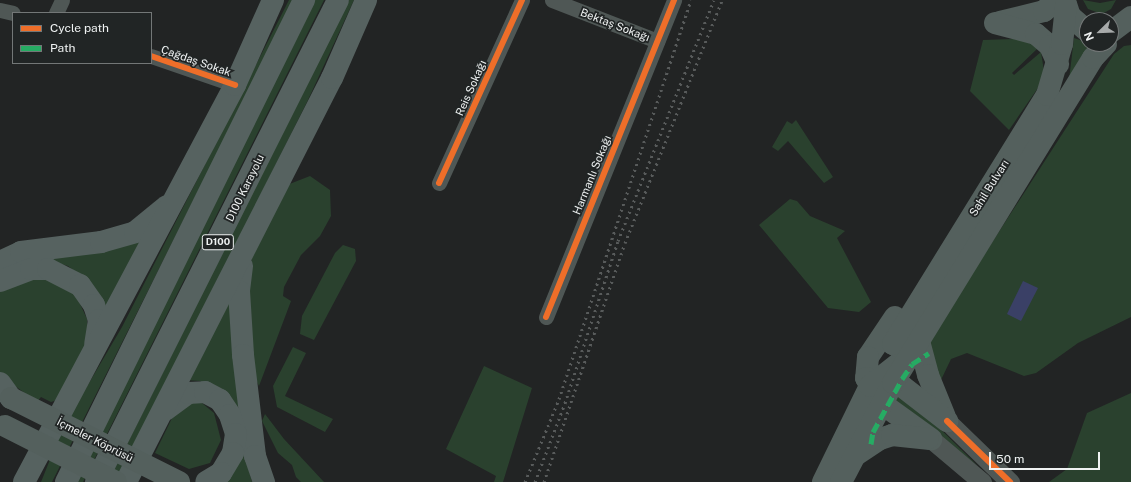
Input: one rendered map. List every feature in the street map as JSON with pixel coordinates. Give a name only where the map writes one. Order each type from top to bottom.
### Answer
[{"type":"highway","points":[[24,482],[94,353],[235,85],[273,0]]},
{"type":"highway","name":"D100","points":[[66,482],[304,0]]},
{"type":"highway","name":"D100 Karayolu","points":[[96,482],[338,0]]},
{"type":"highway","points":[[126,482],[332,78],[366,0]]},
{"type":"highway","points":[[0,262],[21,252],[101,242],[135,232],[173,202]]},
{"type":"highway","points":[[246,249],[239,291],[240,318],[252,437],[264,482]]},
{"type":"highway","points":[[0,281],[31,269],[48,269],[80,285],[94,306],[99,320],[94,353]]},
{"type":"highway","points":[[158,421],[172,402],[188,393],[205,392],[225,407],[236,434],[233,453],[221,473],[206,482]]},
{"type":"main road","points":[[1058,64],[1050,46],[1036,34],[995,23],[1035,14],[1063,2],[1076,25],[1079,27]]},
{"type":"main road","name":"Sahil Bulvarı","points":[[915,347],[893,344],[1041,106],[1058,64],[1063,2]]},
{"type":"main road","name":"Sahil Bulvarı","points":[[893,383],[1093,58],[1099,52]]},
{"type":"main road","points":[[931,439],[876,395],[864,369],[871,353],[907,300],[956,242]]},
{"type":"main road","points":[[915,347],[947,421]]},
{"type":"main road","name":"Sahil Bulvarı","points":[[823,482],[876,395],[915,347]]},
{"type":"main road","points":[[876,395],[893,383],[912,392],[947,421]]},
{"type":"main road","name":"İçmeler Köprüsü","points":[[4,391],[179,482]]},
{"type":"main road","name":"Sahil Bulvarı","points":[[841,482],[853,457],[876,395]]},
{"type":"main road","points":[[2,425],[116,482]]},
{"type":"main road","points":[[853,457],[875,441],[892,436],[931,439]]},
{"type":"street","points":[[56,12],[62,0]]},
{"type":"street","name":"Reis Sokağı","points":[[439,184],[522,0]]},
{"type":"street","name":"Bektaş Sokağı","points":[[552,0],[657,41]]},
{"type":"street","name":"Harmanlı Sokağı","points":[[546,317],[674,0]]},
{"type":"street","points":[[0,10],[12,13]]},
{"type":"street","name":"Çağdaş Sokak","points":[[152,56],[235,85]]},
{"type":"street","points":[[947,421],[1010,482]]},
{"type":"street","points":[[931,439],[982,482]]},
{"type":"green space","points":[[289,0],[294,0],[52,482],[41,482],[63,427],[122,327]]},
{"type":"green space","points":[[312,0],[324,0],[83,482],[70,482]]},
{"type":"green space","points":[[349,0],[354,0],[308,100],[117,482],[108,482]]},
{"type":"green space","points":[[1083,0],[1100,3],[1116,0],[1111,9],[1106,12],[1096,12],[1088,9]]},
{"type":"green space","points":[[1074,38],[1079,40],[1079,52],[1087,52],[1069,80]]},
{"type":"green space","points":[[1014,39],[1030,41],[1038,48],[1012,73],[1014,75],[1041,52],[1044,71],[1040,85],[1009,130],[970,91],[983,40]]},
{"type":"green space","points":[[1131,45],[1131,317],[1078,343],[1036,373],[1024,376],[967,353],[951,359],[940,382],[928,346],[936,329],[1114,54],[1119,52],[1119,50],[1124,46]]},
{"type":"green space","points":[[796,120],[833,177],[824,183],[788,141],[778,151],[772,147],[787,121],[792,124]]},
{"type":"green space","points":[[310,176],[330,190],[331,216],[320,236],[301,255],[284,287],[283,296],[291,301],[259,386],[254,376],[246,312],[252,254],[287,185]]},
{"type":"green space","points":[[790,199],[797,201],[810,216],[845,231],[837,238],[871,302],[859,312],[828,308],[759,225]]},
{"type":"green space","points":[[155,228],[105,324],[81,276],[68,266],[51,261],[51,253]]},
{"type":"green space","points":[[343,245],[355,249],[356,261],[314,340],[300,334],[302,316],[335,253]]},
{"type":"green space","points":[[36,277],[54,280],[76,295],[87,319],[88,344],[60,399],[51,402],[41,397],[37,402],[0,375],[0,292],[18,279]]},
{"type":"green space","points":[[229,293],[239,413],[200,381],[185,380]]},
{"type":"green space","points":[[293,347],[306,353],[285,396],[333,419],[325,432],[277,407],[273,386]]},
{"type":"green space","points":[[484,366],[532,388],[503,482],[494,482],[496,476],[446,449]]},
{"type":"green space","points":[[1131,393],[1131,482],[1049,482],[1067,469],[1087,413]]},
{"type":"green space","points":[[900,394],[920,409],[978,466],[894,403]]},
{"type":"green space","points":[[188,403],[202,403],[214,413],[221,440],[210,463],[189,469],[155,453],[172,418]]},
{"type":"green space","points":[[265,414],[284,439],[324,482],[301,482],[296,477],[292,465],[278,453],[262,421]]},
{"type":"green space","points":[[243,448],[252,482],[224,482]]},
{"type":"water","points":[[1023,281],[1038,288],[1021,321],[1007,314]]},
{"type":"railway","points":[[525,482],[559,399],[691,0]]},
{"type":"railway","points":[[535,482],[565,403],[618,241],[714,0]]},
{"type":"railway","points":[[544,482],[625,243],[722,0]]},
{"type":"marked path","points":[[871,444],[873,432],[902,379],[912,364],[929,353]]},
{"type":"cycle path","points":[[439,183],[522,0]]},
{"type":"cycle path","points":[[546,317],[674,0]]},
{"type":"cycle path","points":[[152,56],[235,85]]},
{"type":"cycle path","points":[[947,421],[1010,482]]}]
